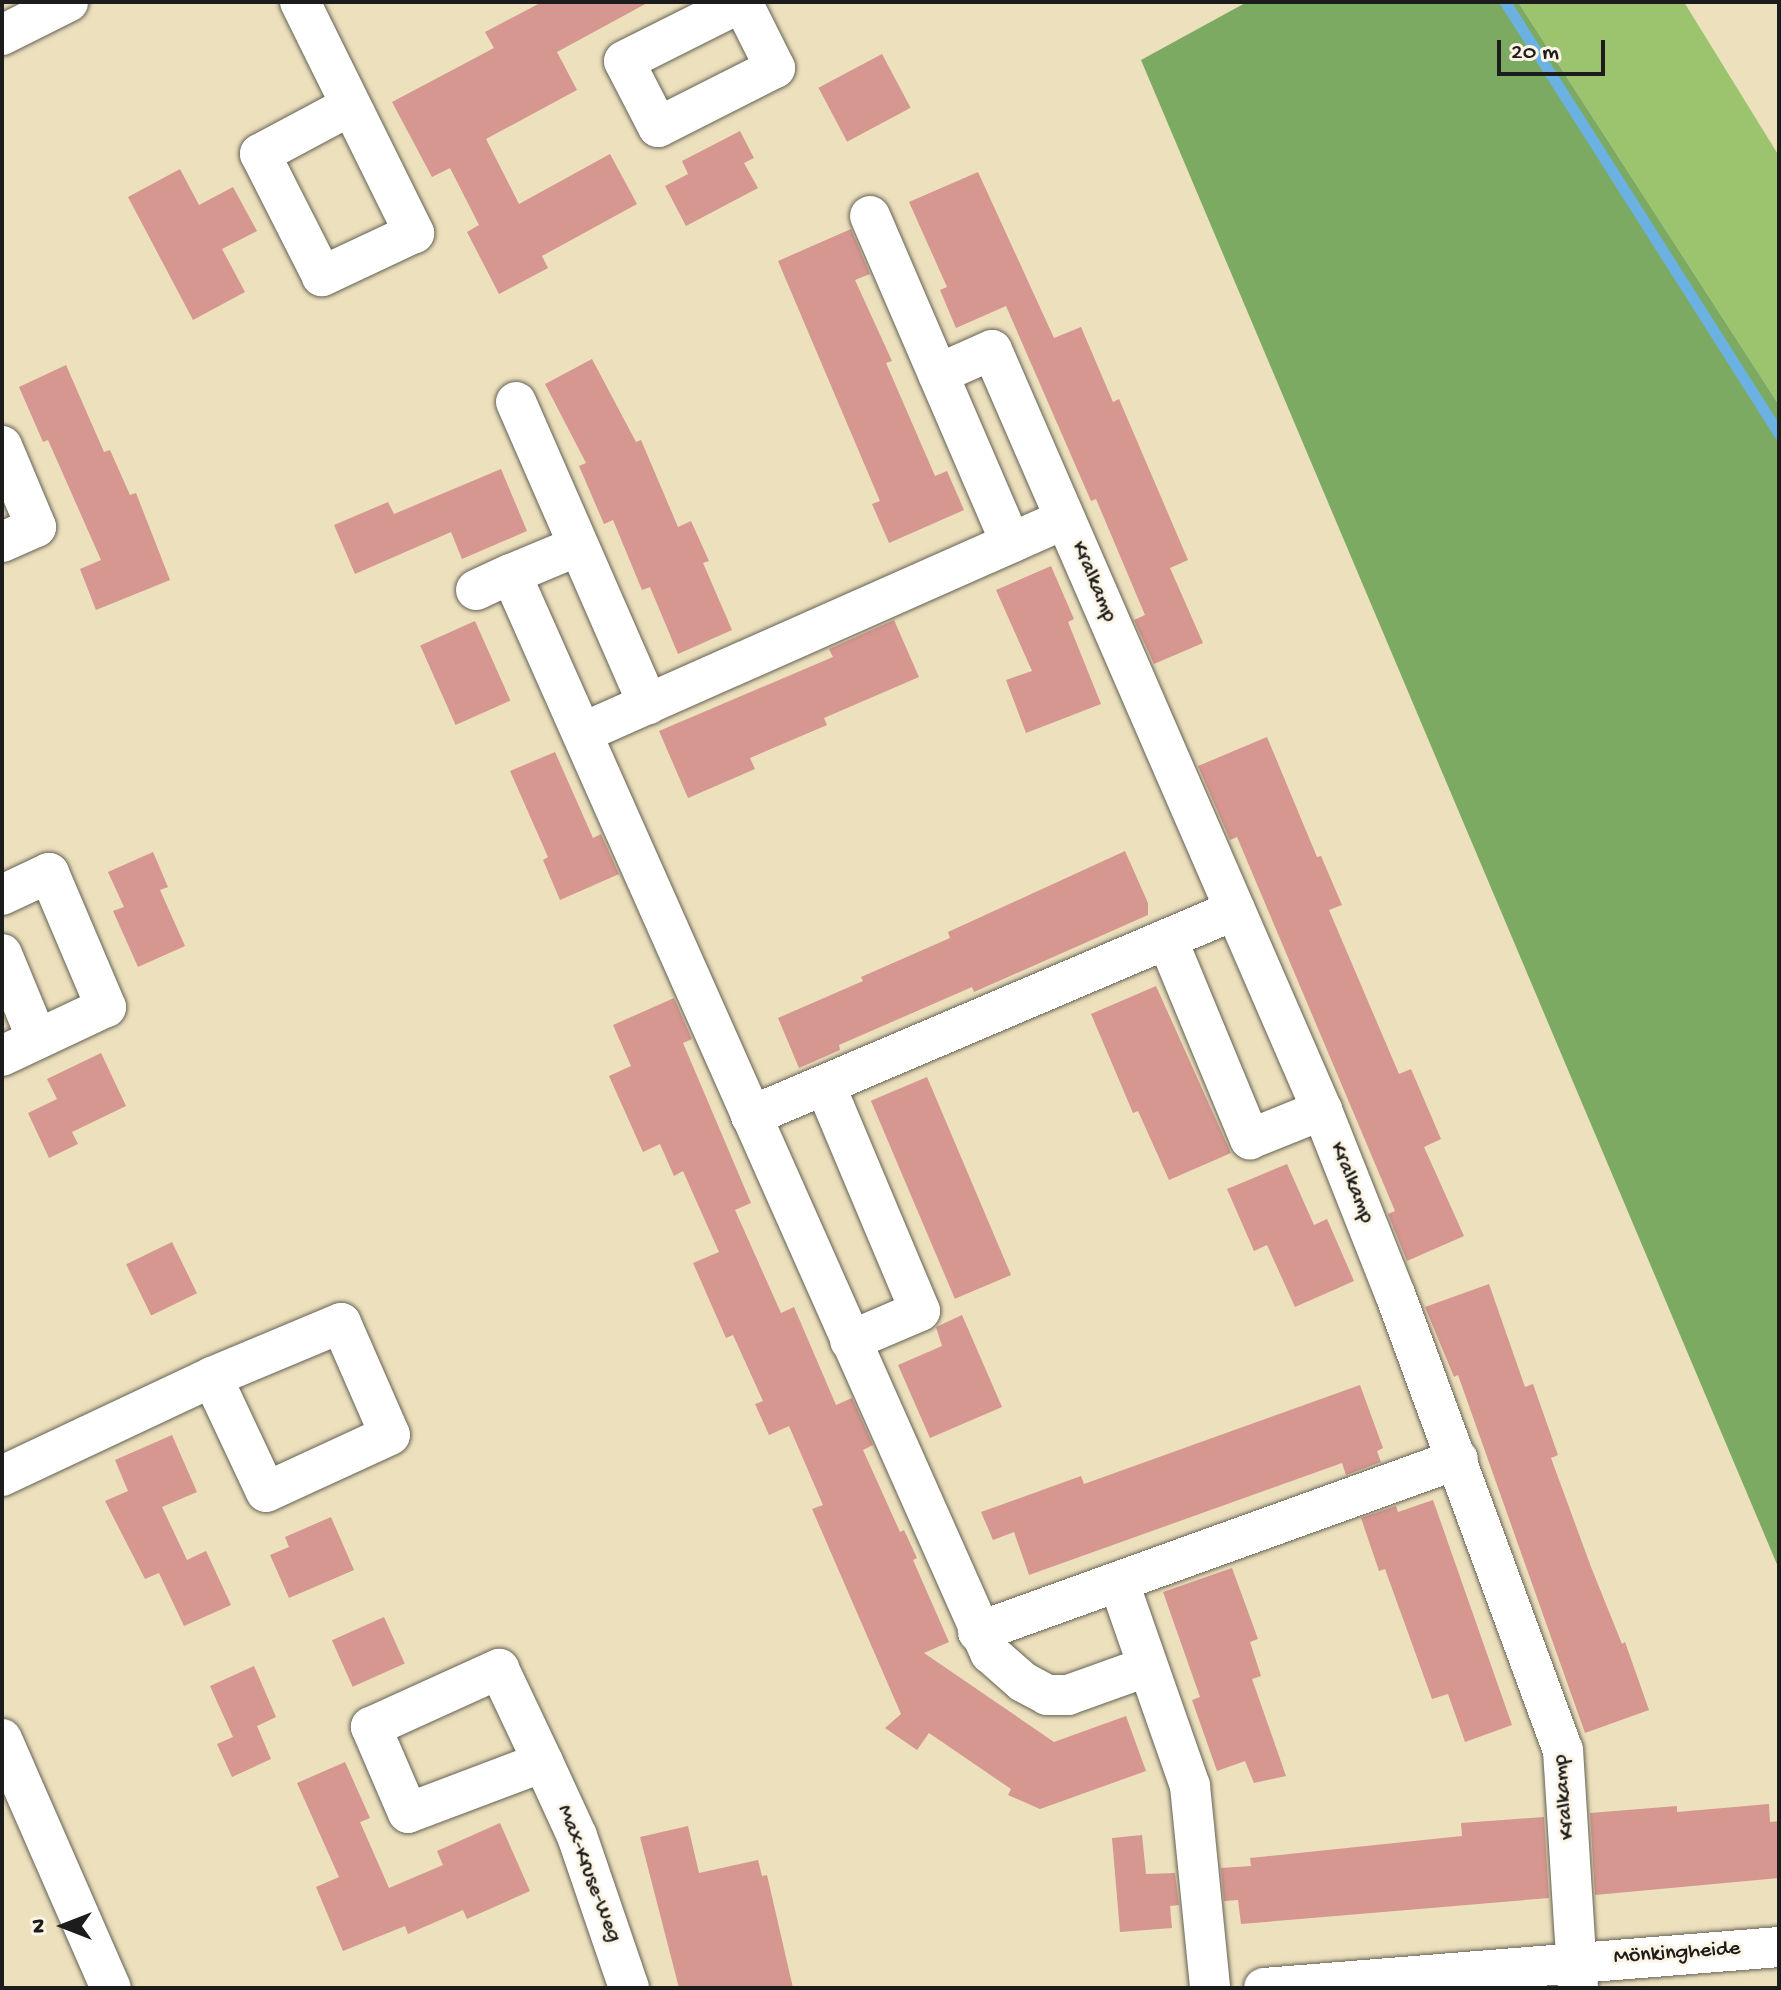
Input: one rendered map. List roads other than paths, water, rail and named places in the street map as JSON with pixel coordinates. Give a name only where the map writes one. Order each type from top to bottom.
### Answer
[{"type":"street","points":[[2,35],[68,2]]},
{"type":"street","points":[[300,2],[350,106]]},
{"type":"street","points":[[870,216],[1011,543]]},
{"type":"street","name":"Kralkamp","points":[[938,374],[992,350],[1322,1110],[1458,1459],[1563,1750],[1577,1974]]},
{"type":"street","points":[[516,402],[648,704]]},
{"type":"street","points":[[2,446],[36,527],[2,542]]},
{"type":"street","name":"Kralkamp","points":[[582,733],[1065,519]]},
{"type":"street","points":[[578,546],[494,582],[582,733],[978,1632],[990,1653],[1023,1682],[1047,1695],[1068,1695],[1146,1667]]},
{"type":"street","points":[[2,895],[49,873],[106,1007],[19,1048],[2,954]]},
{"type":"street","points":[[751,1116],[1235,910]]},
{"type":"street","points":[[1167,939],[1250,1139],[1322,1110]]},
{"type":"street","points":[[825,1085],[920,1311],[850,1341]]},
{"type":"street","points":[[2,1476],[212,1377],[341,1323],[390,1435],[266,1492],[212,1377]]},
{"type":"street","points":[[978,1632],[1458,1459]]},
{"type":"street","points":[[1119,1583],[1190,1786],[1210,1988]]},
{"type":"street","points":[[2,1739],[111,1988]]},
{"type":"street","name":"Max-Kruse-Weg","points":[[543,1762],[577,1836],[629,1988]]},
{"type":"street","name":"Mönkingheide","points":[[1264,1988],[1577,1974],[1779,1947]]},
{"type":"waterway","points":[[1505,2],[1779,434]]}]
